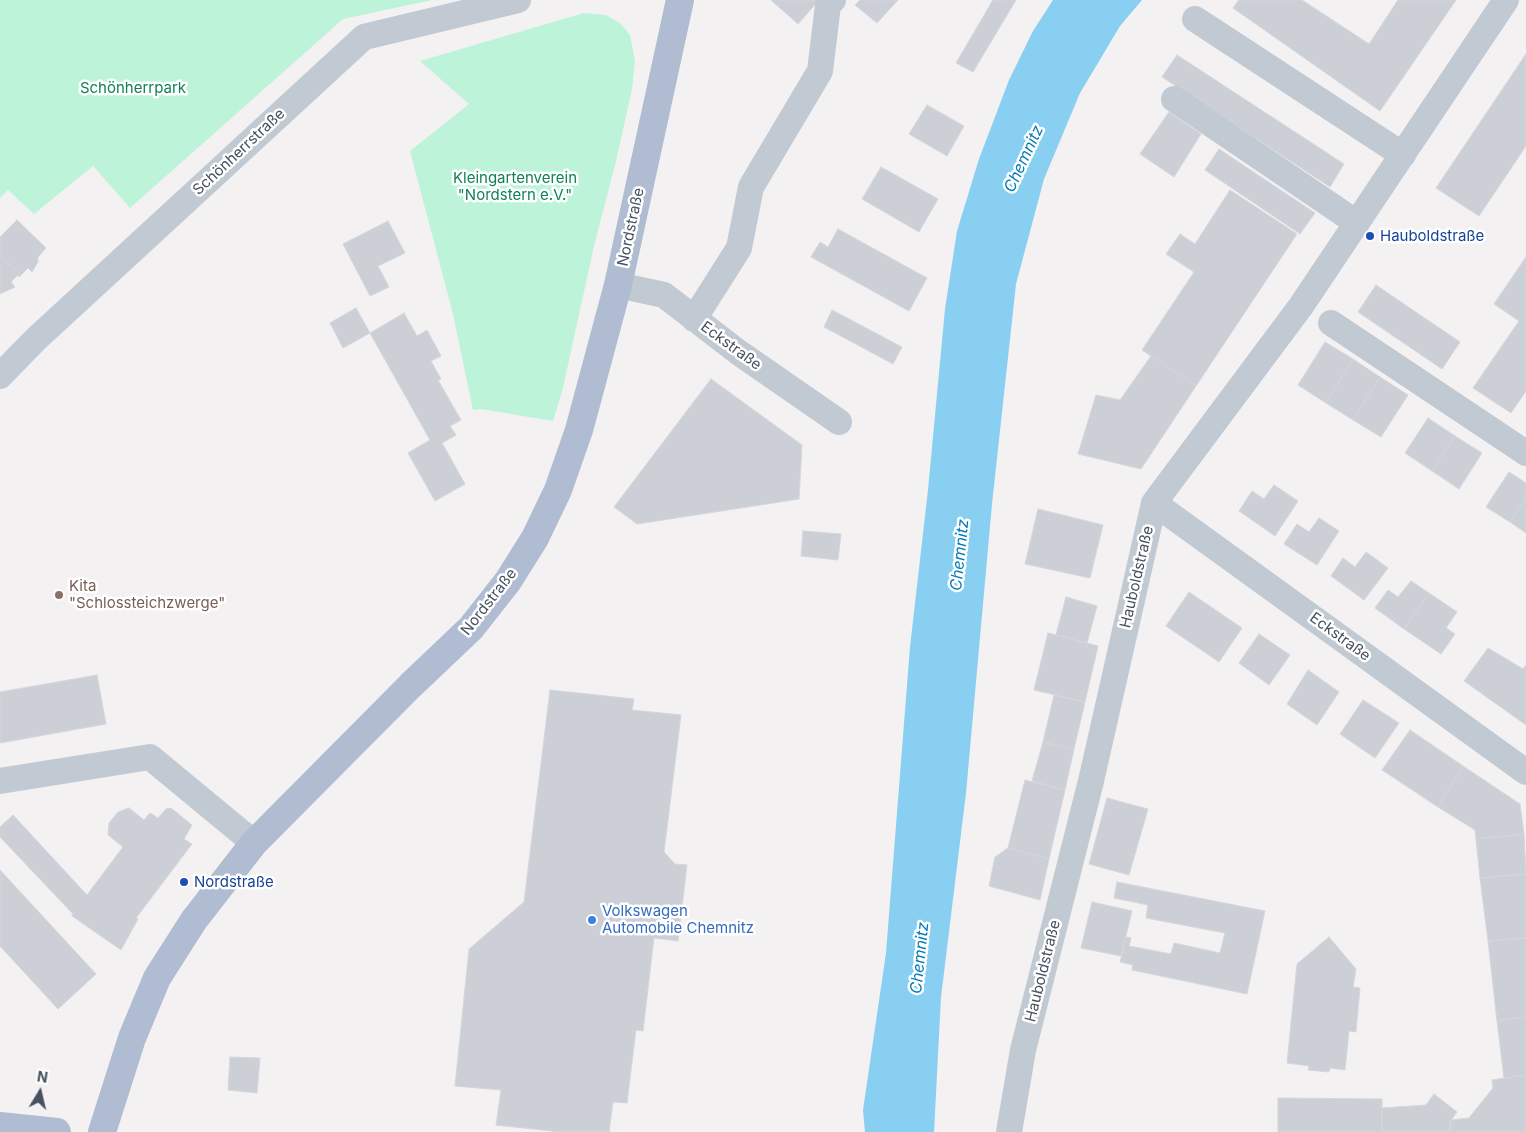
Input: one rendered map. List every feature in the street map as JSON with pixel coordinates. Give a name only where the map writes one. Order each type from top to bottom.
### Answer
[{"type":"main road","name":"Nordstraße","points":[[102,1132],[132,1038],[157,978],[194,920],[254,843],[410,685],[471,628],[508,581],[535,538],[558,490],[579,430],[618,285],[680,0]]},
{"type":"main road","points":[[0,1126],[57,1132]]},
{"type":"street","name":"Schönherrstraße","points":[[0,376],[42,333],[364,38],[518,0]]},
{"type":"street","points":[[694,320],[739,248],[751,187],[820,71],[828,5],[833,0]]},
{"type":"street","name":"Hauboldstraße","points":[[1009,1132],[1023,1050],[1091,781],[1154,502],[1301,306],[1506,0]]},
{"type":"street","points":[[1195,19],[1403,155]]},
{"type":"street","points":[[1174,99],[1357,223]]},
{"type":"street","name":"Eckstraße","points":[[618,285],[664,296],[738,352],[839,422]]},
{"type":"street","points":[[1331,323],[1526,453]]},
{"type":"street","name":"Eckstraße","points":[[1154,502],[1526,772]]},
{"type":"street","points":[[0,781],[150,757],[254,843]]},
{"type":"green space","name":"Schönherrpark","points":[[0,0],[432,0],[343,19],[130,208],[93,166],[34,214],[8,190],[0,198]]},
{"type":"green space","name":"Kleingartenverein \"Nordstern e.V.\"","points":[[584,13],[606,15],[620,23],[630,35],[635,61],[632,89],[594,246],[562,392],[553,421],[481,409],[473,410],[453,314],[410,151],[469,104],[420,61]]},
{"type":"water","name":"Chemnitz","points":[[1053,0],[1142,0],[1120,26],[1080,93],[1044,179],[1016,284],[992,504],[966,793],[941,997],[934,1132],[865,1132],[863,1110],[886,953],[910,647],[928,490],[945,309],[957,231],[979,159],[1009,80],[1033,31]]},
{"type":"building","points":[[771,0],[819,0],[798,24]]},
{"type":"building","points":[[860,0],[898,0],[877,23],[855,5]]},
{"type":"building","points":[[993,0],[1016,0],[973,72],[956,63]]},
{"type":"building","points":[[1239,0],[1302,0],[1369,44],[1398,0],[1456,0],[1380,111],[1233,8]]},
{"type":"building","points":[[1526,54],[1526,146],[1479,216],[1436,188]]},
{"type":"building","points":[[1177,55],[1344,164],[1330,187],[1162,77]]},
{"type":"building","points":[[927,105],[964,126],[947,156],[909,134]]},
{"type":"building","points":[[1169,112],[1201,134],[1174,177],[1140,154]]},
{"type":"building","points":[[1219,149],[1315,213],[1300,234],[1205,170]]},
{"type":"building","points":[[881,167],[938,199],[919,232],[862,199]]},
{"type":"building","points":[[1230,190],[1297,234],[1196,386],[1142,350],[1194,272],[1166,254],[1180,234],[1195,244]]},
{"type":"building","points":[[17,220],[46,248],[38,257],[38,262],[32,272],[28,268],[21,275],[0,255],[0,237]]},
{"type":"building","points":[[388,221],[405,253],[378,266],[389,287],[370,296],[343,244]]},
{"type":"building","points":[[838,229],[927,278],[909,311],[811,257],[820,242],[828,247]]},
{"type":"building","points":[[0,255],[21,275],[19,277],[18,275],[11,282],[15,287],[0,294]]},
{"type":"building","points":[[1526,257],[1526,391],[1511,413],[1473,388],[1519,321],[1494,304]]},
{"type":"building","points":[[1376,285],[1460,342],[1442,369],[1358,312]]},
{"type":"building","points":[[356,308],[370,333],[343,348],[330,323]]},
{"type":"building","points":[[832,310],[902,347],[893,364],[824,327]]},
{"type":"building","points":[[404,313],[417,336],[427,330],[441,356],[431,361],[441,379],[438,380],[461,420],[450,426],[456,435],[442,443],[465,484],[435,501],[408,453],[430,440],[370,333]]},
{"type":"building","points":[[1325,342],[1353,359],[1326,403],[1298,385]]},
{"type":"building","points":[[1151,356],[1196,386],[1141,469],[1078,454],[1096,395],[1120,400]]},
{"type":"building","points":[[1353,359],[1380,377],[1353,420],[1326,403]]},
{"type":"building","points":[[1380,377],[1408,395],[1381,437],[1353,420]]},
{"type":"building","points":[[711,379],[802,445],[799,499],[637,524],[614,507]]},
{"type":"building","points":[[1428,418],[1455,436],[1432,471],[1405,453]]},
{"type":"building","points":[[1455,436],[1482,453],[1459,489],[1432,471]]},
{"type":"building","points":[[1509,472],[1526,483],[1526,498],[1510,522],[1486,507]]},
{"type":"building","points":[[1274,485],[1298,501],[1275,536],[1239,511],[1252,491],[1264,499]]},
{"type":"building","points":[[1526,498],[1526,533],[1510,522]]},
{"type":"building","points":[[1038,509],[1103,525],[1090,578],[1025,564]]},
{"type":"building","points":[[1319,518],[1339,531],[1317,565],[1284,544],[1297,524],[1309,532]]},
{"type":"building","points":[[803,531],[841,534],[838,560],[801,556]]},
{"type":"building","points":[[1366,552],[1388,568],[1364,600],[1331,576],[1343,558],[1355,567]]},
{"type":"building","points":[[1411,581],[1429,593],[1404,629],[1375,608],[1388,590],[1398,597]]},
{"type":"building","points":[[1189,592],[1242,628],[1219,662],[1166,626]]},
{"type":"building","points":[[1429,593],[1457,612],[1446,628],[1455,634],[1441,654],[1404,629]]},
{"type":"building","points":[[1066,597],[1097,606],[1087,643],[1056,635]]},
{"type":"building","points":[[1048,633],[1098,646],[1085,702],[1034,690]]},
{"type":"building","points":[[1259,634],[1290,655],[1269,685],[1239,663]]},
{"type":"building","points":[[1488,648],[1523,669],[1526,665],[1526,725],[1464,681]]},
{"type":"building","points":[[1308,670],[1339,692],[1317,725],[1287,704]]},
{"type":"building","points":[[97,675],[106,724],[0,743],[0,692]]},
{"type":"building","name":"Volkswagen Automobile Chemnitz","points":[[550,690],[634,699],[632,710],[681,715],[664,852],[675,864],[687,865],[678,941],[654,938],[643,1031],[636,1030],[627,1103],[613,1102],[609,1132],[561,1132],[496,1125],[501,1090],[455,1086],[469,949],[524,902]]},
{"type":"building","points":[[1054,695],[1085,702],[1074,749],[1043,742]]},
{"type":"building","points":[[1363,700],[1399,723],[1375,758],[1340,734]]},
{"type":"building","points":[[1410,730],[1463,766],[1438,807],[1382,770]]},
{"type":"building","points":[[1043,742],[1074,749],[1065,790],[1032,781]]},
{"type":"building","points":[[1463,766],[1520,804],[1524,834],[1476,839],[1475,830],[1438,807]]},
{"type":"building","points":[[1025,780],[1065,790],[1049,859],[1008,848]]},
{"type":"building","points":[[1107,798],[1148,809],[1129,875],[1089,864]]},
{"type":"building","points":[[129,808],[144,820],[150,813],[158,818],[166,809],[171,808],[192,825],[184,839],[192,844],[136,918],[138,919],[121,950],[72,916],[73,914],[0,837],[0,827],[13,815],[87,895],[123,847],[108,835],[109,823],[118,812]]},
{"type":"building","points":[[1524,834],[1526,874],[1480,878],[1476,839]]},
{"type":"building","points":[[1008,848],[1049,859],[1040,900],[989,886],[995,857]]},
{"type":"building","points":[[0,870],[96,974],[58,1009],[0,946]]},
{"type":"building","points":[[1526,874],[1526,938],[1488,941],[1480,878]]},
{"type":"building","points":[[1117,882],[1265,911],[1247,994],[1132,970],[1133,965],[1120,962],[1126,937],[1131,938],[1129,946],[1171,954],[1174,943],[1220,953],[1225,933],[1146,918],[1148,905],[1114,898]]},
{"type":"building","points":[[1092,902],[1132,911],[1121,956],[1081,948]]},
{"type":"building","points":[[1329,937],[1356,969],[1353,987],[1360,988],[1356,1032],[1349,1031],[1345,1070],[1330,1068],[1329,1072],[1308,1070],[1309,1066],[1287,1063],[1297,964]]},
{"type":"building","points":[[1526,938],[1526,1017],[1497,1021],[1488,941]]},
{"type":"building","points":[[1526,1017],[1526,1075],[1504,1078],[1497,1021]]},
{"type":"building","points":[[230,1057],[260,1058],[257,1093],[228,1090]]},
{"type":"building","points":[[1526,1075],[1526,1132],[1450,1132],[1451,1120],[1469,1118],[1493,1088],[1492,1080]]},
{"type":"building","points":[[1434,1094],[1457,1112],[1450,1122],[1450,1132],[1382,1132],[1382,1108],[1426,1105]]},
{"type":"building","points":[[1278,1098],[1382,1099],[1382,1132],[1278,1132]]},
{"type":"place","name":"Hauboldstraße","points":[[1370,236]]},
{"type":"place","name":"Kita \"Schlossteichzwerge\"","points":[[59,595]]},
{"type":"place","name":"Nordstraße","points":[[184,882]]},
{"type":"place","name":"Volkswagen Automobile Chemnitz","points":[[592,920]]}]
